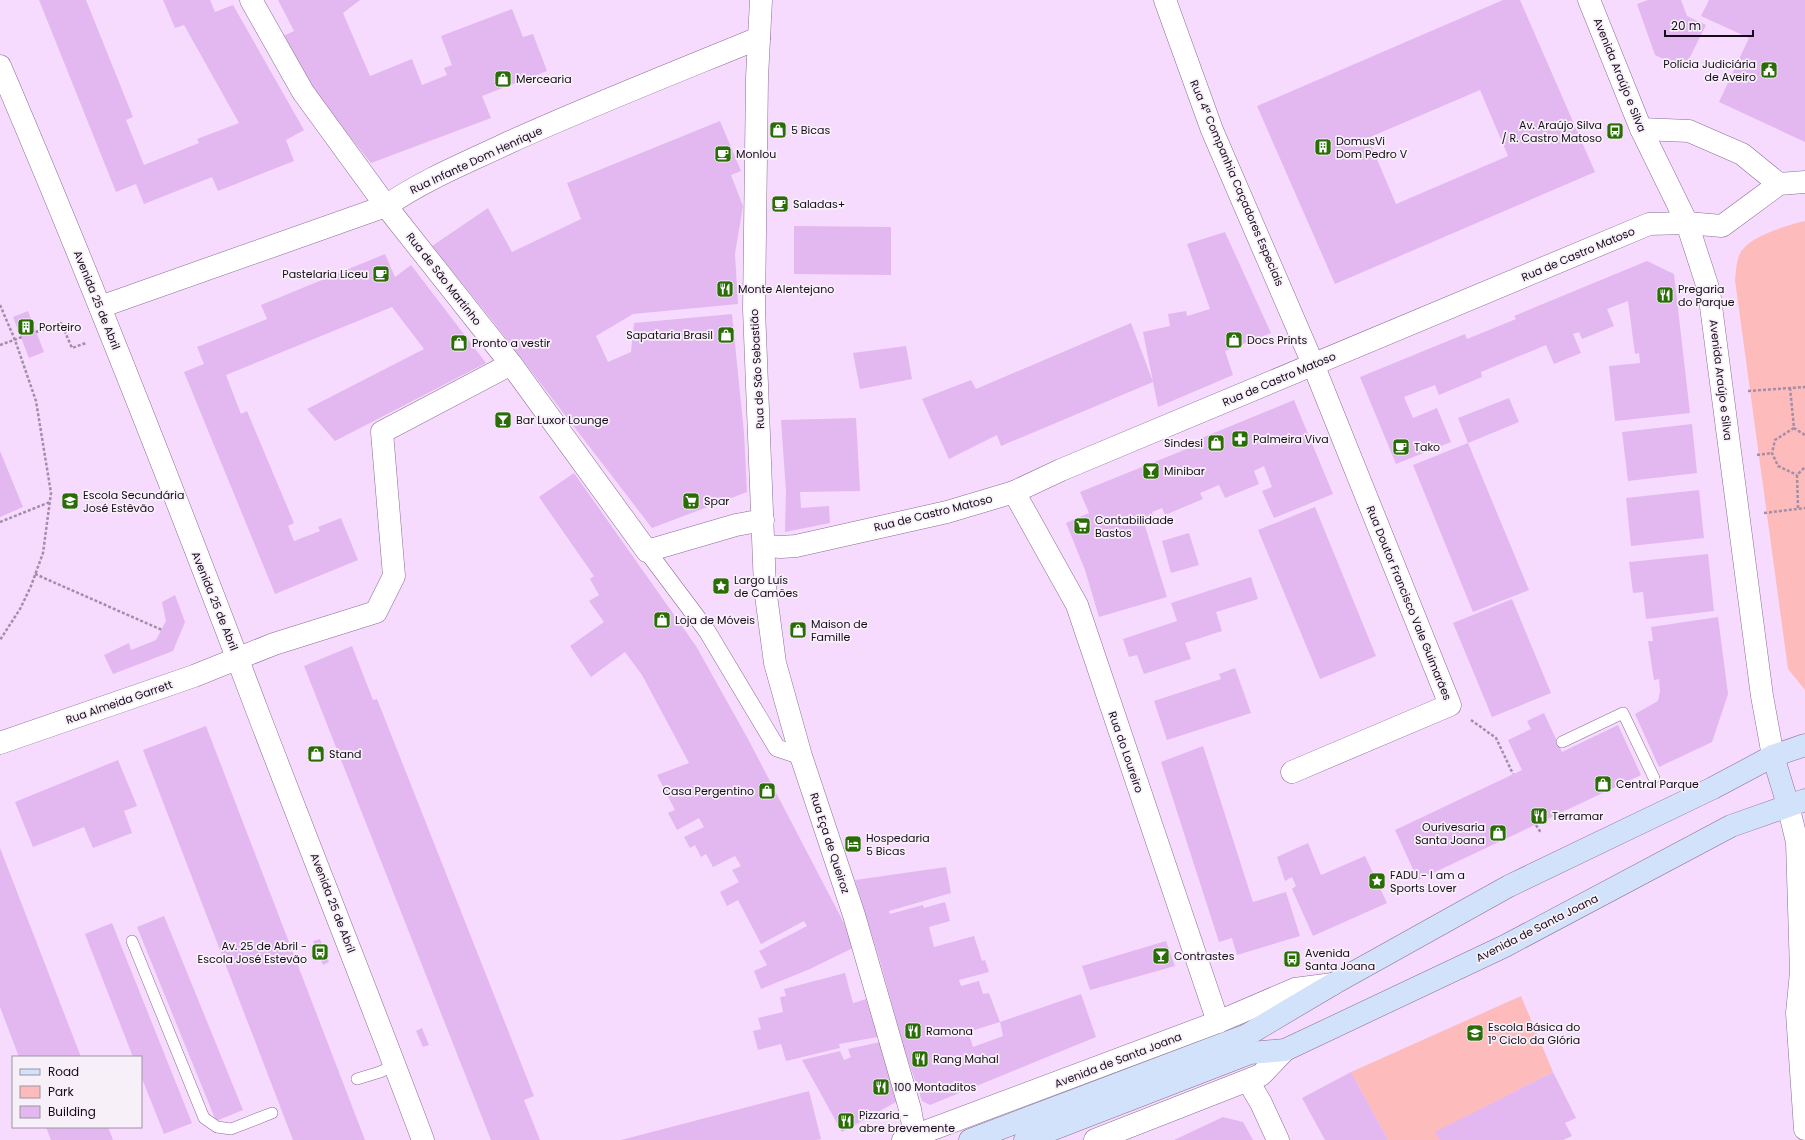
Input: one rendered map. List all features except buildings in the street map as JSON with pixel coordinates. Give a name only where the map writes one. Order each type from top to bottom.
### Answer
[{"type":"main road","name":"Avenida de Santa Joana","points":[[970,1140],[1247,1035],[1333,984],[1509,886],[1713,788],[1773,756],[1805,746]]},
{"type":"main road","points":[[1773,756],[1797,803]]},
{"type":"main road","name":"Avenida de Santa Joana","points":[[1025,1140],[1250,1053],[1285,1050],[1505,946],[1731,826],[1797,803]]},
{"type":"street","name":"Rua de São Martinho","points":[[251,0],[302,92],[386,206],[511,364],[647,551]]},
{"type":"street","name":"Rua de São Sebastião","points":[[761,0],[757,78],[754,309],[764,546]]},
{"type":"street","name":"Rua 4ª Companhia Caçadores Especiais","points":[[1165,0],[1212,130],[1313,364]]},
{"type":"street","name":"Avenida Araújo e Silva","points":[[1589,0],[1641,129],[1686,223],[1709,291],[1762,696],[1773,756]]},
{"type":"street","name":"Rua Infante Dom Henrique","points":[[100,307],[386,206],[402,195],[448,170],[540,129],[759,38]]},
{"type":"street","name":"Avenida 25 de Abril","points":[[0,66],[59,204],[100,307],[238,658],[423,1140]]},
{"type":"street","points":[[1641,129],[1689,130],[1742,154],[1779,184],[1805,182]]},
{"type":"street","name":"Rua de Castro Matoso","points":[[764,546],[796,546],[947,512],[1014,492],[1060,470],[1649,224],[1686,223],[1722,226],[1779,184]]},
{"type":"street","name":"Rua Almeida Garrett","points":[[0,743],[194,676],[274,644],[376,612],[394,576],[382,432],[511,364]]},
{"type":"street","name":"Rua Doutor Francisco Vale Guimarães","points":[[1292,772],[1450,705],[1313,364]]},
{"type":"street","name":"Rua do Loureiro","points":[[1014,492],[1077,605],[1218,1022]]},
{"type":"street","points":[[763,520],[736,525],[647,551],[707,631],[777,748],[801,756]]},
{"type":"street","name":"Rua Eça de Queiroz","points":[[764,546],[765,588],[775,663],[801,756],[856,923],[910,1109],[911,1139]]},
{"type":"street","points":[[1797,803],[1801,972],[1797,1013],[1805,1129]]},
{"type":"street","name":"Avenida de Santa Joana","points":[[911,1139],[1218,1022],[1295,989],[1333,984]]},
{"type":"street","name":"Avenida de Santa Joana","points":[[1095,1140],[1261,1075],[1285,1050]]},
{"type":"street","points":[[1248,1081],[1261,1103],[1278,1140]]},
{"type":"lane","points":[[1562,742],[1623,713],[1654,778]]},
{"type":"lane","points":[[132,941],[204,1118],[217,1127],[231,1129],[272,1113]]},
{"type":"lane","points":[[357,1079],[380,1072],[395,1065]]},
{"type":"path","points":[[0,305],[15,340],[36,401],[51,493],[43,553],[20,609],[0,640]]},
{"type":"path","points":[[36,332],[62,323],[72,348]]},
{"type":"path","points":[[0,345],[22,338]]},
{"type":"path","points":[[1745,391],[1805,387]]},
{"type":"path","points":[[1790,388],[1794,428]]},
{"type":"path","points":[[1794,428],[1805,435]]},
{"type":"path","points":[[1794,428],[1775,440],[1772,453],[1778,466],[1797,475]]},
{"type":"path","points":[[1753,455],[1772,453]]},
{"type":"path","points":[[1798,508],[1797,475],[1805,467]]},
{"type":"path","points":[[0,522],[50,502]]},
{"type":"path","points":[[1761,513],[1805,508]]},
{"type":"path","points":[[35,574],[162,630]]},
{"type":"path","points":[[1450,705],[1496,738],[1513,774]]},
{"type":"path","points":[[1536,825],[1541,833]]},
{"type":"green space","points":[[1805,221],[1805,690],[1788,669],[1735,280],[1739,256],[1749,243],[1788,225]]},
{"type":"green space","points":[[1521,996],[1553,1072],[1436,1132],[1440,1140],[1388,1140],[1351,1072]]},
{"type":"place","name":"Polícia Judiciária de Aveiro","points":[[1769,70]]},
{"type":"place","name":"Mercearia","points":[[503,79]]},
{"type":"place","name":"5 Bicas","points":[[778,130]]},
{"type":"place","name":"Av. Araújo Silva / R. Castro Matoso","points":[[1615,131]]},
{"type":"place","name":"DomusVi Dom Pedro V","points":[[1323,147]]},
{"type":"place","name":"Monlou","points":[[723,154]]},
{"type":"place","name":"Saladas+","points":[[780,204]]},
{"type":"place","name":"Pastelaria Liceu","points":[[381,274]]},
{"type":"place","name":"Monte Alentejano","points":[[725,289]]},
{"type":"place","name":"Pregaria do Parque","points":[[1665,295]]},
{"type":"place","name":"Porteiro","points":[[26,327]]},
{"type":"place","name":"Sapataria Brasil","points":[[726,335]]},
{"type":"place","name":"Docs Prints","points":[[1234,340]]},
{"type":"place","name":"Pronto a vestir","points":[[459,343]]},
{"type":"place","name":"Bar Luxor Lounge","points":[[503,420]]},
{"type":"place","name":"Palmeira Viva","points":[[1240,439]]},
{"type":"place","name":"Sindesi","points":[[1216,443]]},
{"type":"place","name":"Tako","points":[[1401,447]]},
{"type":"place","name":"Minibar","points":[[1151,471]]},
{"type":"place","name":"Escola Secundária José Estêvão","points":[[70,501]]},
{"type":"place","name":"Spar","points":[[691,501]]},
{"type":"place","name":"Contabilidade Bastos","points":[[1082,526]]},
{"type":"place","name":"Largo Luís de Camões","points":[[721,586]]},
{"type":"place","name":"Loja de Móveis","points":[[662,620]]},
{"type":"place","name":"Maison de Famille","points":[[798,630]]},
{"type":"place","name":"Stand","points":[[316,754]]},
{"type":"place","name":"Central Parque","points":[[1603,784]]},
{"type":"place","name":"Casa Pergentino","points":[[767,791]]},
{"type":"place","name":"Terramar","points":[[1539,816]]},
{"type":"place","name":"Ourivesaria Santa Joana","points":[[1498,833]]},
{"type":"place","name":"Hospedaria 5 Bicas","points":[[853,844]]},
{"type":"place","name":"FADU - I am a Sports Lover","points":[[1377,881]]},
{"type":"place","name":"Av. 25 de Abril - Escola José Estevão","points":[[320,952]]},
{"type":"place","name":"Contrastes","points":[[1161,956]]},
{"type":"place","name":"Avenida Santa Joana","points":[[1292,959]]},
{"type":"place","name":"Ramona","points":[[913,1031]]},
{"type":"place","name":"Escola Básica do 1º Ciclo da Glória","points":[[1475,1033]]},
{"type":"place","name":"Rang Mahal","points":[[920,1059]]},
{"type":"place","name":"100 Montaditos","points":[[881,1087]]},
{"type":"place","name":"Pizzaria - abre brevemente","points":[[846,1121]]}]
